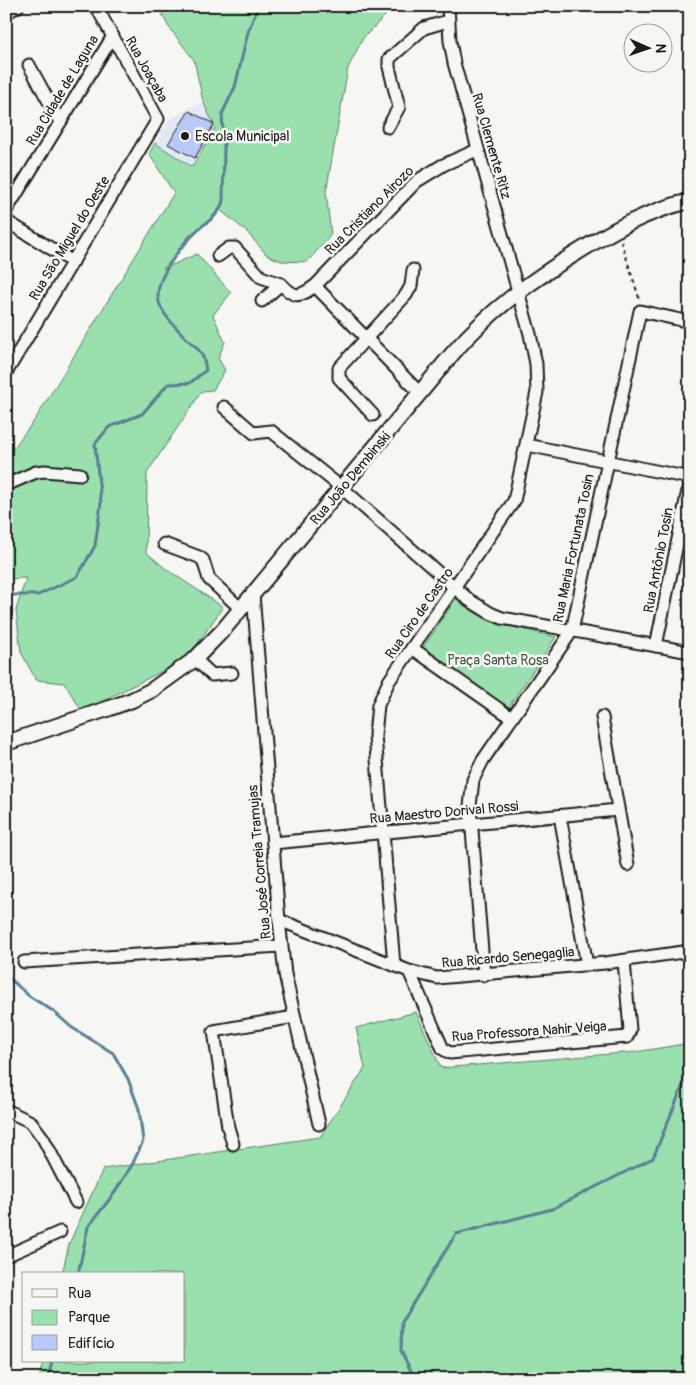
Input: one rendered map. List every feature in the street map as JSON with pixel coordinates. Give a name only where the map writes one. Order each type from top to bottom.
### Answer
[{"type":"main road","name":"Rua João Dembinski","points":[[6,743],[132,700],[173,676],[195,659],[241,609],[464,340],[489,316],[553,267],[617,228],[658,210],[690,201]]},
{"type":"street","points":[[6,13],[18,6]]},
{"type":"street","name":"Rua Joaçaba","points":[[96,6],[158,119]]},
{"type":"street","name":"Rua Clemente Ritz","points":[[448,6],[448,22],[454,64],[518,292]]},
{"type":"street","points":[[388,126],[399,107],[389,67],[389,59],[424,28],[448,22]]},
{"type":"street","name":"Rua Cidade de Laguna","points":[[6,211],[113,36]]},
{"type":"street","points":[[29,65],[60,122]]},
{"type":"street","name":"Rua São Miguel do Oeste","points":[[6,373],[158,119]]},
{"type":"street","name":"Rua Cristiano Airozo","points":[[315,286],[417,182],[443,164],[477,150]]},
{"type":"street","points":[[6,221],[73,262]]},
{"type":"street","points":[[218,256],[229,248],[235,248],[262,278],[280,284],[294,296],[308,291],[315,286],[420,393]]},
{"type":"street","points":[[373,415],[339,378],[339,368],[367,339],[412,286],[413,270]]},
{"type":"street","points":[[262,301],[280,284]]},
{"type":"street","name":"Rua Ciro de Castro","points":[[394,965],[376,735],[378,705],[389,681],[514,501],[534,409],[537,376],[534,349],[518,292]]},
{"type":"street","points":[[640,311],[690,322]]},
{"type":"street","name":"Rua Maria Fortunata Tosin","points":[[484,975],[471,824],[473,780],[483,760],[572,631],[640,311]]},
{"type":"street","points":[[224,407],[254,433],[271,431],[342,488],[454,588],[478,607],[502,618],[690,652]]},
{"type":"street","points":[[527,445],[690,480]]},
{"type":"street","points":[[6,485],[36,472],[80,474]]},
{"type":"street","name":"Rua Antônio Tosin","points":[[656,646],[690,480]]},
{"type":"street","points":[[164,544],[203,560],[209,579],[241,609]]},
{"type":"street","name":"Rua José Correia Tramujas","points":[[253,594],[281,946],[294,1017],[319,1124]]},
{"type":"street","points":[[412,648],[512,718]]},
{"type":"street","points":[[195,659],[212,675],[232,673]]},
{"type":"street","points":[[602,718],[628,865]]},
{"type":"street","name":"Rua Maestro Dorival Rossi","points":[[273,843],[618,810]]},
{"type":"street","points":[[560,816],[587,965]]},
{"type":"street","name":"Rua Ricardo Senegaglia","points":[[279,920],[409,971],[437,978],[587,965],[690,951]]},
{"type":"street","points":[[24,962],[281,946]]},
{"type":"street","name":"Rua Professora Nahir Veiga","points":[[409,971],[443,1049],[450,1053],[627,1037],[630,1030],[624,961]]},
{"type":"street","points":[[233,1144],[228,1127],[214,1031],[294,1017]]},
{"type":"street","points":[[6,1110],[31,1122],[43,1138],[76,1202]]},
{"type":"street","points":[[6,1256],[60,1232]]},
{"type":"path","points":[[617,228],[640,299],[640,311]]},
{"type":"shaded area","name":"Escola Municipal","points":[[203,101],[215,128],[192,167],[155,143],[169,120]]},
{"type":"green space","points":[[158,6],[395,6],[363,38],[348,68],[326,192],[331,235],[307,262],[281,261],[267,255],[246,231],[219,209],[163,269],[197,254],[231,293],[213,315],[225,342],[218,358],[225,370],[213,390],[202,391],[147,473],[146,552],[166,569],[223,607],[187,659],[82,711],[64,683],[36,680],[21,652],[16,610],[26,578],[6,579],[6,458],[36,418],[174,193],[149,154],[155,143],[192,167],[215,128],[203,101],[194,60],[168,26]]},
{"type":"green space","name":"Praça Santa Rosa","points":[[457,597],[474,612],[499,624],[556,637],[508,708],[422,649]]},
{"type":"green space","points":[[416,1012],[441,1068],[636,1052],[690,1043],[690,1379],[39,1379],[43,1362],[185,1362],[185,1272],[62,1272],[69,1244],[103,1169],[320,1137],[365,1068],[356,1028]]},
{"type":"building","points":[[189,111],[214,124],[195,158],[168,144]]},
{"type":"waterway","points":[[6,595],[38,595],[77,577],[95,546],[101,503],[95,444],[109,427],[142,414],[168,384],[190,383],[206,370],[201,352],[176,328],[162,310],[158,293],[165,272],[186,241],[215,215],[221,207],[223,201],[224,146],[222,114],[235,87],[248,32],[258,6]]},
{"type":"waterway","points":[[6,975],[29,996],[53,1011],[71,1027],[113,1053],[128,1079],[139,1109],[143,1141],[132,1165],[115,1192],[88,1227],[78,1272]]},
{"type":"waterway","points":[[415,1379],[401,1351],[402,1321],[456,1234],[552,1209],[653,1158],[690,1068]]},
{"type":"waterway","points":[[48,1379],[52,1362]]},
{"type":"place","name":"Escola Municipal","points":[[185,136]]}]
